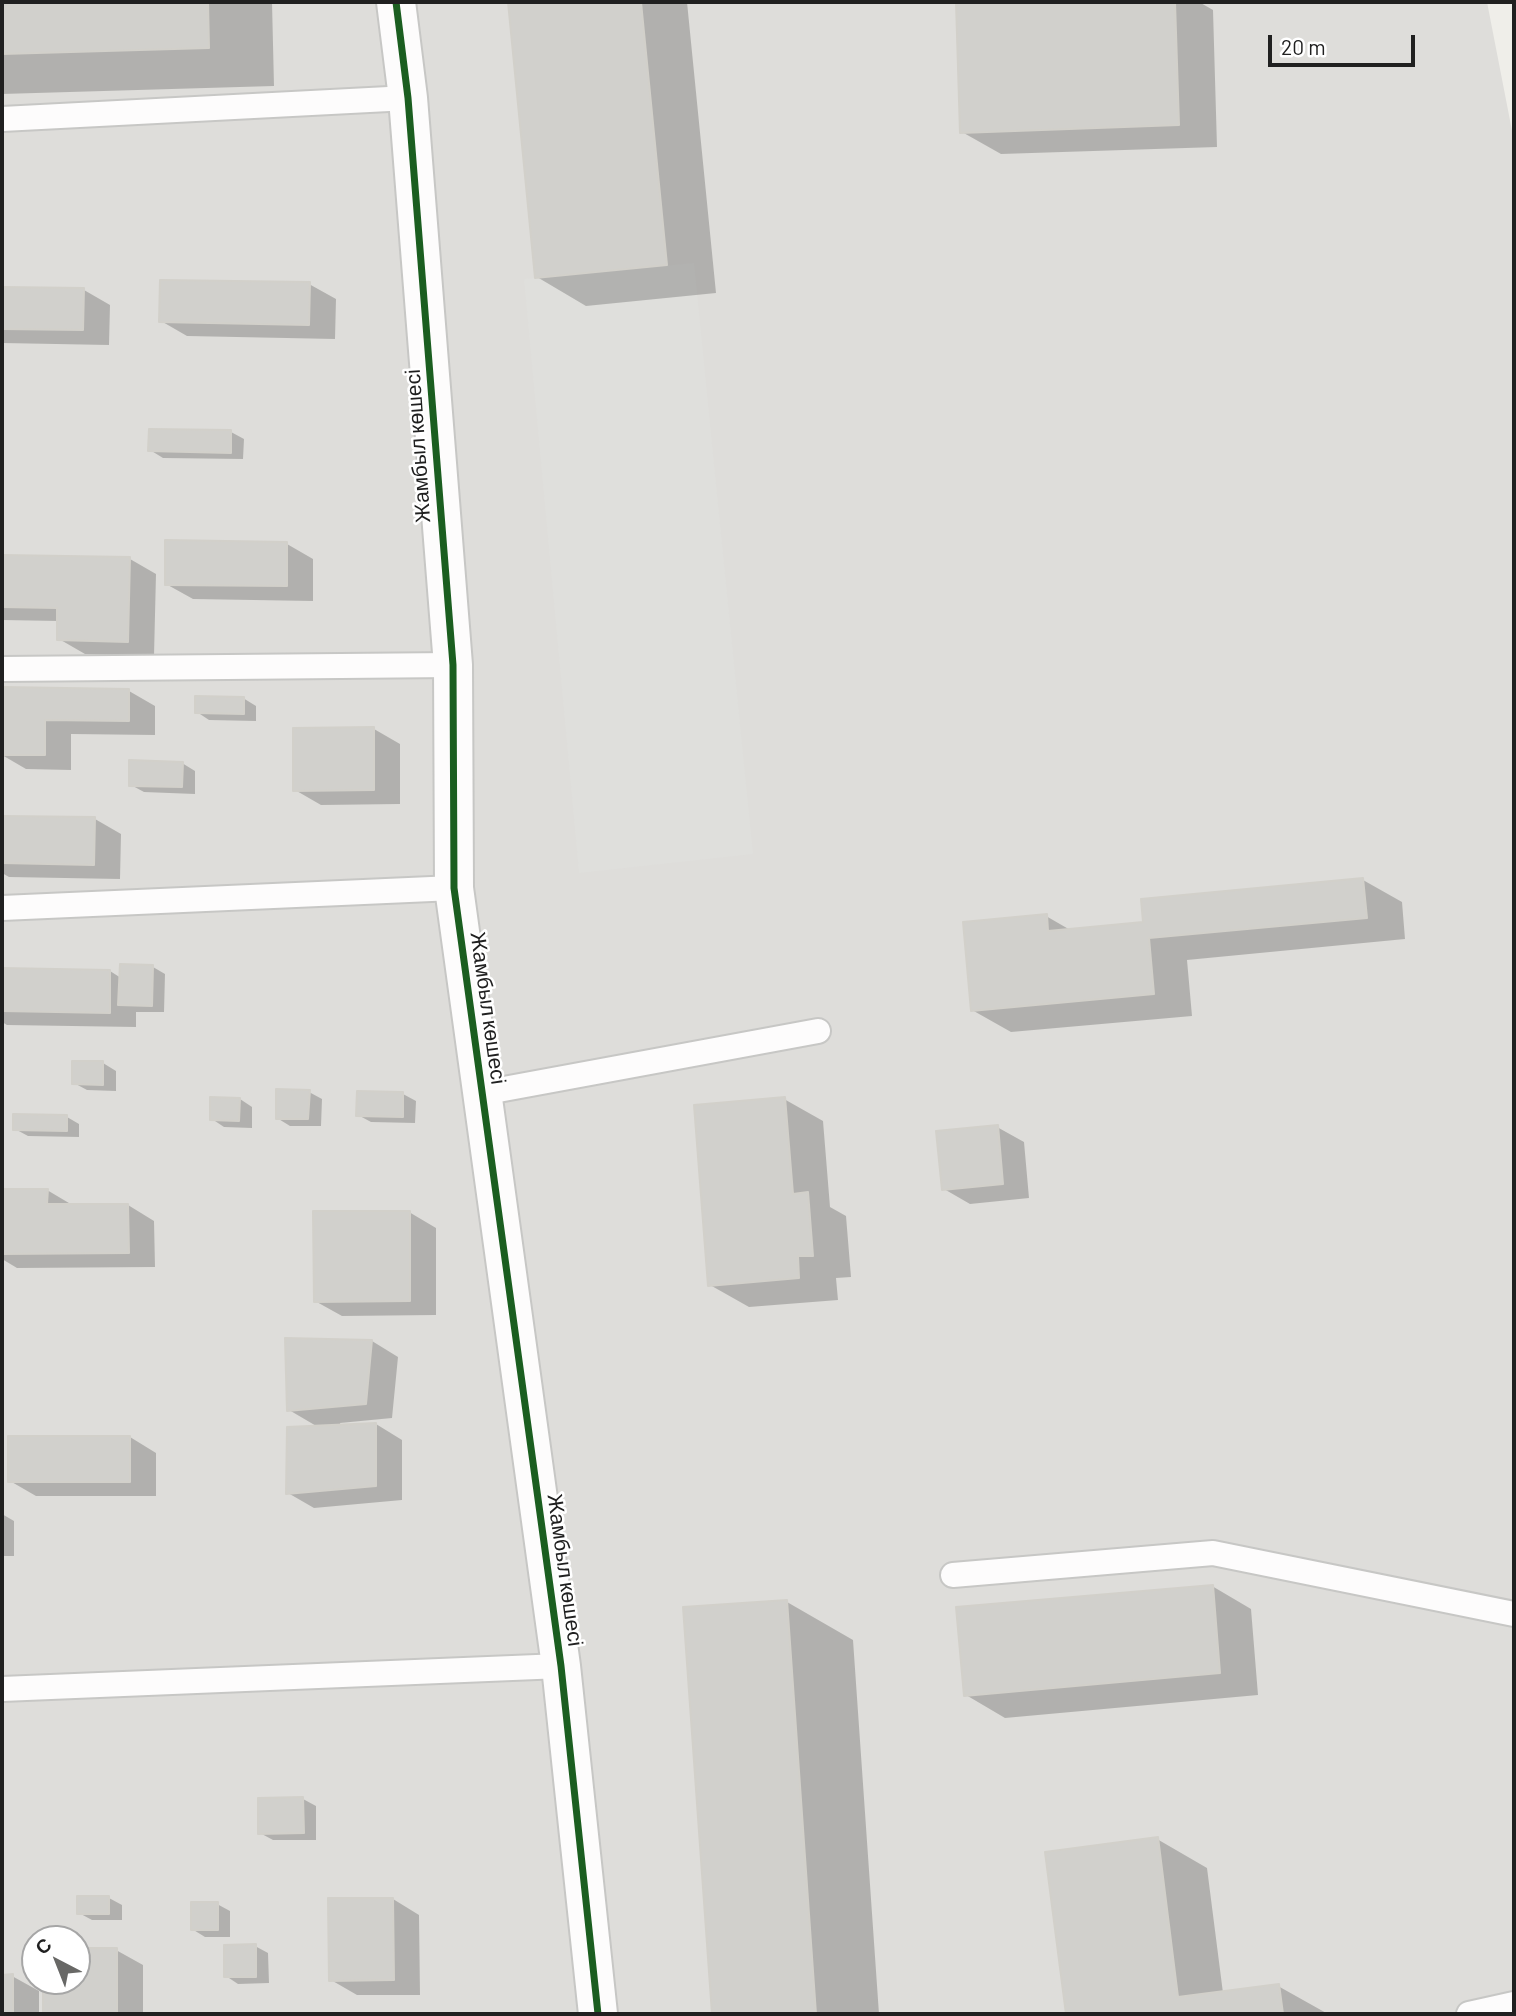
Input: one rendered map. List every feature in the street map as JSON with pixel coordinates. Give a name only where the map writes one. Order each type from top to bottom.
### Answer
[{"type":"street","name":"Жамбыл көшесі","points":[[396,2],[408,98],[453,665],[454,888],[561,1666],[598,2014]]},
{"type":"lane","points":[[2,120],[408,98]]},
{"type":"lane","points":[[2,669],[453,665]]},
{"type":"lane","points":[[2,908],[454,888]]},
{"type":"lane","points":[[482,1093],[818,1031]]},
{"type":"lane","points":[[953,1576],[1213,1553],[1514,1614]]},
{"type":"lane","points":[[2,1689],[561,1666]]},
{"type":"lane","points":[[1469,2014],[1514,2004]]},
{"type":"shaded area","points":[[2,2],[1487,2],[1514,141],[1514,2014],[2,2014]]},
{"type":"shaded area","points":[[694,263],[753,854],[579,873],[524,279]]},
{"type":"building","points":[[2,2],[208,2],[209,48],[2,54]]},
{"type":"building","points":[[508,2],[641,2],[667,265],[535,278]]},
{"type":"building","points":[[956,2],[1175,2],[1179,125],[960,133]]},
{"type":"building","points":[[160,280],[310,282],[309,325],[159,322]]},
{"type":"building","points":[[2,287],[84,288],[83,330],[2,329]]},
{"type":"building","points":[[149,429],[231,430],[231,453],[148,451]]},
{"type":"building","points":[[165,540],[287,542],[287,586],[165,585]]},
{"type":"building","points":[[2,555],[130,557],[128,642],[57,640],[57,608],[2,607]]},
{"type":"building","points":[[2,687],[129,689],[129,721],[45,720],[45,755],[2,755]]},
{"type":"building","points":[[195,696],[244,697],[244,714],[195,713]]},
{"type":"building","points":[[374,727],[374,790],[293,791],[293,728]]},
{"type":"building","points":[[129,760],[183,762],[182,787],[129,786]]},
{"type":"building","points":[[2,816],[95,817],[94,865],[2,863]]},
{"type":"building","points":[[1363,878],[1367,918],[1149,938],[1154,994],[971,1011],[963,922],[1047,914],[1048,931],[1143,922],[1141,899]]},
{"type":"building","points":[[120,964],[153,965],[152,1006],[118,1005]]},
{"type":"building","points":[[2,968],[110,970],[110,1013],[2,1011]]},
{"type":"building","points":[[72,1061],[103,1061],[103,1085],[72,1084]]},
{"type":"building","points":[[276,1089],[310,1090],[308,1119],[276,1119]]},
{"type":"building","points":[[357,1091],[403,1092],[403,1117],[356,1116]]},
{"type":"building","points":[[210,1097],[240,1098],[239,1121],[210,1120]]},
{"type":"building","points":[[785,1097],[793,1194],[808,1192],[813,1256],[798,1256],[799,1278],[708,1286],[694,1105]]},
{"type":"building","points":[[13,1114],[67,1115],[67,1131],[13,1130]]},
{"type":"building","points":[[998,1125],[1003,1184],[942,1190],[936,1131]]},
{"type":"building","points":[[2,1189],[48,1189],[47,1204],[128,1204],[129,1253],[2,1254]]},
{"type":"building","points":[[313,1211],[410,1211],[410,1301],[314,1302]]},
{"type":"building","points":[[285,1338],[372,1340],[366,1404],[287,1411]]},
{"type":"building","points":[[376,1423],[376,1486],[286,1494],[287,1427]]},
{"type":"building","points":[[8,1436],[130,1436],[130,1482],[8,1482]]},
{"type":"building","points":[[1213,1585],[1220,1673],[964,1696],[956,1607]]},
{"type":"building","points":[[787,1600],[816,2014],[712,2014],[683,1607]]},
{"type":"building","points":[[303,1797],[304,1833],[258,1834],[258,1798]]},
{"type":"building","points":[[1158,1837],[1178,1997],[1279,1984],[1283,2014],[1066,2014],[1045,1852]]},
{"type":"building","points":[[77,1896],[109,1896],[109,1914],[77,1914]]},
{"type":"building","points":[[328,1898],[393,1898],[394,1980],[329,1981]]},
{"type":"building","points":[[191,1902],[218,1902],[218,1930],[191,1930]]},
{"type":"building","points":[[256,1944],[256,1977],[224,1977],[224,1945]]},
{"type":"building","points":[[91,1948],[117,1948],[117,2014],[43,2014],[43,1995],[91,1995]]},
{"type":"building","points":[[13,1974],[13,2014],[2,2014],[2,1975]]},
{"type":"cycle path","points":[[396,2],[408,98],[453,665],[454,888],[561,1666],[598,2014]]}]
